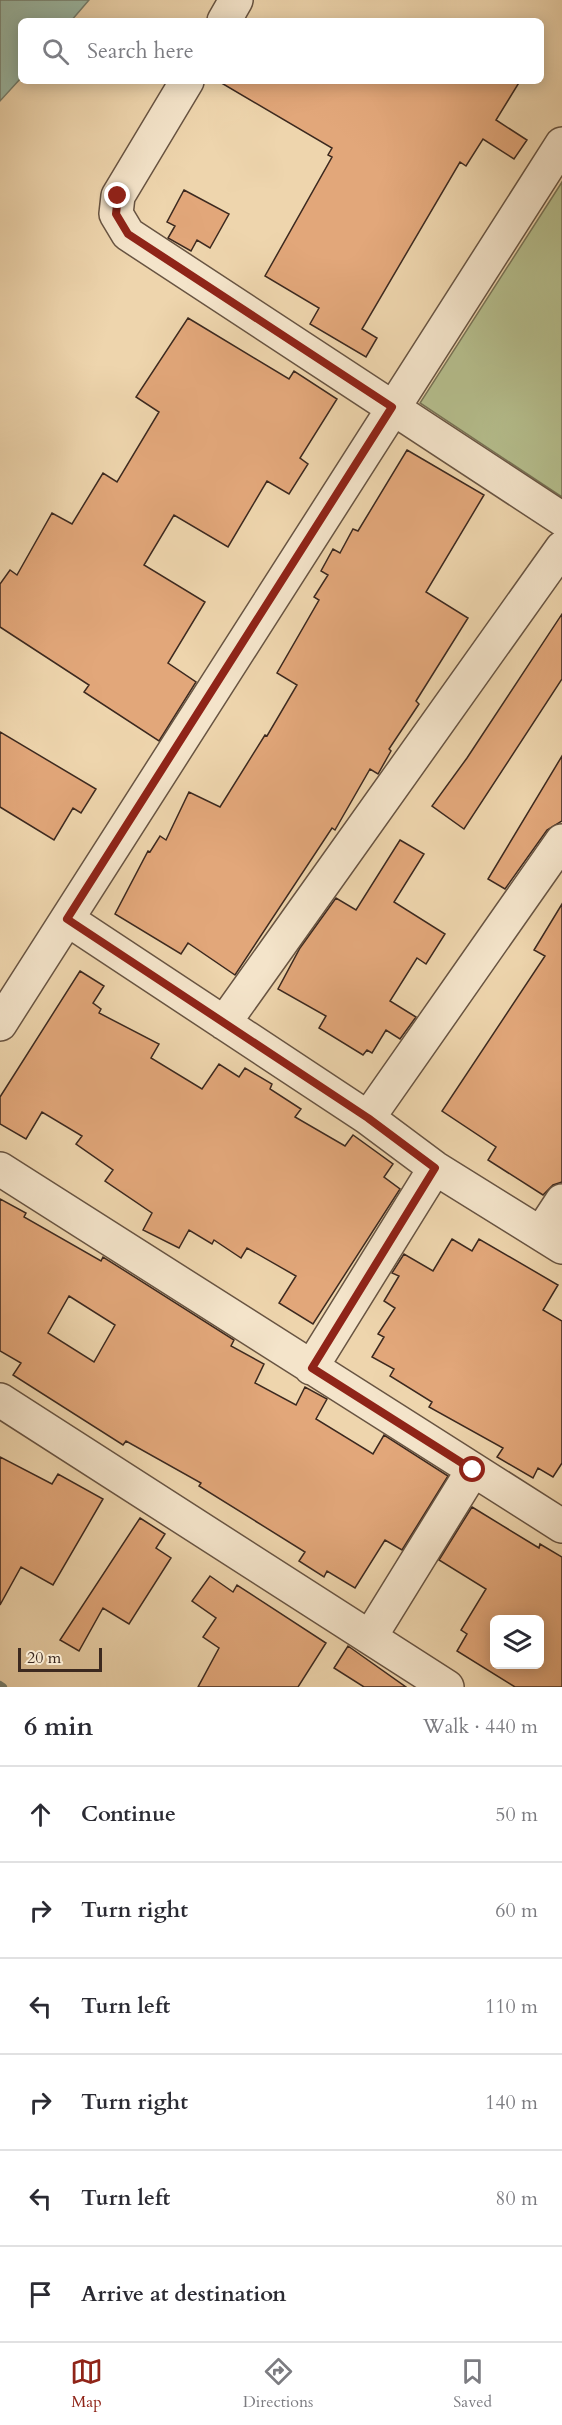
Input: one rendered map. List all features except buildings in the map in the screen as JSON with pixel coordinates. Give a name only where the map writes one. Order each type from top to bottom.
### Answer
[{"type":"street","points":[[226,18],[236,0]]},
{"type":"street","points":[[185,84],[118,196],[116,214],[128,234],[562,519]]},
{"type":"street","points":[[0,1024],[562,144]]},
{"type":"street","points":[[224,1023],[562,548]]},
{"type":"street","points":[[368,1118],[562,841]]},
{"type":"street","points":[[67,919],[368,1118],[435,1168],[552,1240],[562,1201]]},
{"type":"street","points":[[312,1368],[435,1168]]},
{"type":"street","points":[[0,1169],[562,1526]]},
{"type":"street","points":[[0,1400],[447,1687]]},
{"type":"street","points":[[370,1637],[473,1470]]},
{"type":"green space","points":[[562,182],[562,497],[420,403]]},
{"type":"shaded area","points":[[0,0],[89,0],[74,18],[18,18],[18,81],[0,101]]},
{"type":"route","points":[[118,196],[116,214],[128,234],[392,407],[67,919],[368,1118],[435,1168],[312,1368],[473,1470]]}]
